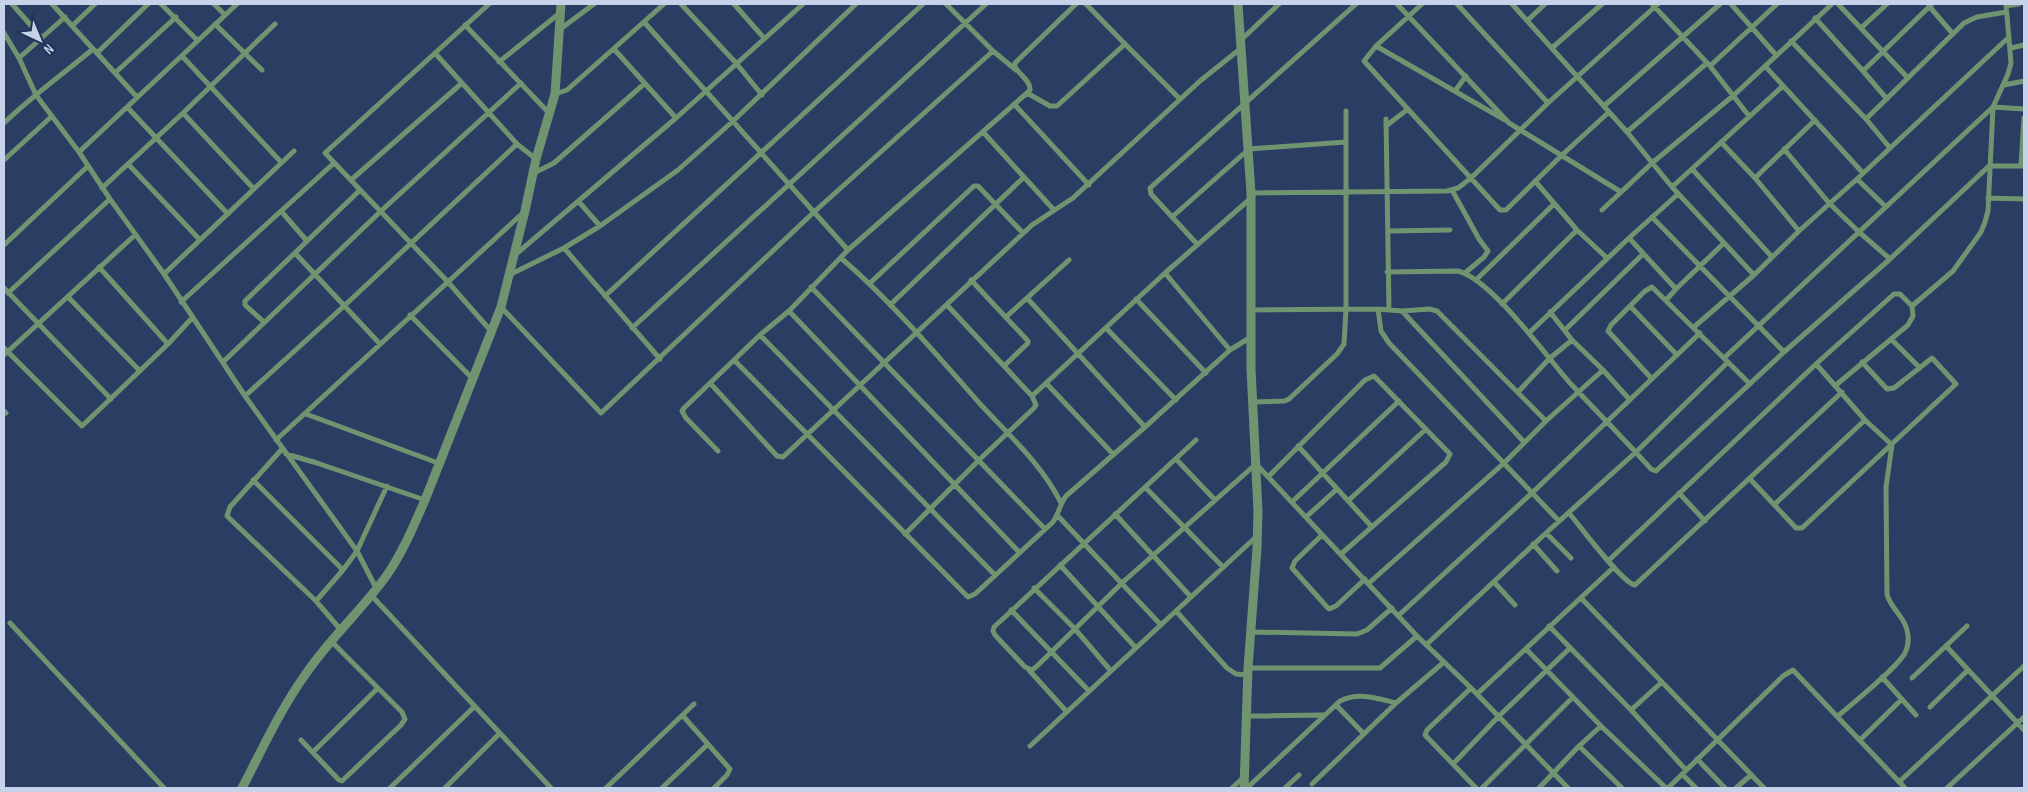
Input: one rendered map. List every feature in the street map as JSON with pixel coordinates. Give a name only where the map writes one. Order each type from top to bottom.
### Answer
[{"type":"street","points":[[12,4],[42,38]]},
{"type":"street","points":[[52,4],[138,97]]},
{"type":"street","points":[[72,26],[95,4]]},
{"type":"street","points":[[4,123],[36,95],[95,51],[148,4]]},
{"type":"street","points":[[162,4],[197,40]]},
{"type":"street","points":[[214,4],[225,15]]},
{"type":"street","points":[[80,152],[237,4]]},
{"type":"street","points":[[489,4],[325,152],[447,281],[491,331]]},
{"type":"street","points":[[558,30],[594,4]]},
{"type":"street","points":[[555,94],[567,90],[664,4]]},
{"type":"street","points":[[681,4],[736,63],[762,95]]},
{"type":"street","points":[[734,4],[764,38]]},
{"type":"street","points":[[792,4],[797,9]]},
{"type":"street","points":[[514,256],[676,118],[803,4]]},
{"type":"street","points":[[605,296],[923,4]]},
{"type":"street","points":[[718,451],[686,418],[682,411],[848,250],[1030,90],[1029,84],[1017,70],[993,51],[946,4]]},
{"type":"street","points":[[632,328],[788,183],[986,4]]},
{"type":"street","points":[[1017,70],[1015,67],[1018,60],[1076,4]]},
{"type":"street","points":[[1086,4],[1180,99]]},
{"type":"street","points":[[1238,4],[1251,196],[1250,310],[1258,536],[1250,632],[1245,788]]},
{"type":"street","points":[[710,383],[780,458],[1023,233],[1038,220],[1073,198],[1089,185],[1240,45],[1279,4]]},
{"type":"street","points":[[1198,244],[1151,194],[1150,188],[1244,102],[1356,4]]},
{"type":"street","points":[[1397,4],[1509,123]]},
{"type":"street","points":[[1422,4],[1376,46],[1364,61],[1472,178],[1496,207],[1503,211],[1609,112]]},
{"type":"street","points":[[1457,4],[1548,103]]},
{"type":"street","points":[[1512,4],[1628,132],[1678,194],[1754,274]]},
{"type":"street","points":[[1528,20],[1545,4]]},
{"type":"street","points":[[1552,48],[1602,4]]},
{"type":"street","points":[[1604,106],[1720,4]]},
{"type":"street","points":[[1731,4],[1776,55]]},
{"type":"street","points":[[1628,132],[1777,4]]},
{"type":"street","points":[[1602,210],[1652,163],[1734,95],[1832,4]]},
{"type":"street","points":[[1838,4],[1908,78]]},
{"type":"street","points":[[1862,28],[1887,4]]},
{"type":"street","points":[[1866,119],[1952,34],[1970,19],[2020,4]]},
{"type":"street","points":[[508,275],[564,248],[600,226],[678,170],[762,95],[853,5]]},
{"type":"street","points":[[1032,396],[1251,196],[1345,190],[1452,190],[1464,185],[1548,103],[1655,5],[1709,64],[1750,116]]},
{"type":"street","points":[[1862,71],[1930,5],[1952,34]]},
{"type":"street","points":[[499,62],[561,7]]},
{"type":"street","points":[[242,788],[295,690],[340,628],[374,591],[396,561],[425,500],[501,307],[526,211],[536,159],[555,94],[561,7]]},
{"type":"street","points":[[1426,645],[1636,452],[1758,327],[1993,107],[2004,85],[2011,63],[2006,7]]},
{"type":"street","points":[[115,73],[176,17]]},
{"type":"street","points":[[19,58],[65,18]]},
{"type":"street","points":[[1815,18],[1887,99]]},
{"type":"street","points":[[644,22],[848,250]]},
{"type":"street","points":[[215,24],[262,70]]},
{"type":"street","points":[[102,188],[275,24]]},
{"type":"street","points":[[465,25],[549,113]]},
{"type":"street","points":[[4,32],[19,58],[36,95],[80,152],[102,188],[164,274],[244,396],[357,551],[374,591],[474,707],[551,788]]},
{"type":"street","points":[[1694,328],[1772,258],[1829,202],[1857,179],[2009,37]]},
{"type":"street","points":[[1791,41],[1866,119],[1890,148]]},
{"type":"street","points":[[1027,93],[1050,106],[1057,106],[1125,44]]},
{"type":"street","points":[[2011,48],[2024,45]]},
{"type":"street","points":[[1376,46],[1509,123],[1621,192]]},
{"type":"street","points":[[614,49],[676,118]]},
{"type":"street","points":[[501,307],[601,413],[814,212],[993,51]]},
{"type":"street","points":[[435,53],[517,144],[536,159]]},
{"type":"street","points":[[182,56],[281,162]]},
{"type":"street","points":[[1765,66],[1863,173]]},
{"type":"street","points":[[1454,91],[1466,76]]},
{"type":"street","points":[[2004,85],[2024,81]]},
{"type":"street","points":[[351,180],[462,83]]},
{"type":"street","points":[[223,362],[381,211],[522,83]]},
{"type":"street","points":[[534,173],[554,163],[644,84]]},
{"type":"street","points":[[1672,187],[1783,86]]},
{"type":"street","points":[[1014,104],[1089,185]]},
{"type":"street","points":[[127,107],[228,214]]},
{"type":"street","points":[[1993,107],[2024,109]]},
{"type":"street","points":[[1912,306],[1952,271],[1977,238],[1985,222],[1993,107]]},
{"type":"street","points":[[1386,126],[1408,109]]},
{"type":"street","points":[[1252,402],[1280,402],[1289,399],[1337,354],[1344,344],[1346,309],[1346,111]]},
{"type":"street","points":[[183,113],[254,189]]},
{"type":"street","points":[[4,160],[52,116]]},
{"type":"street","points":[[1388,272],[1458,271],[1476,280],[1529,333],[1549,360],[1606,422],[1656,471],[1989,166],[2023,166],[2024,118]]},
{"type":"street","points":[[1386,119],[1389,310]]},
{"type":"street","points":[[1755,178],[1815,120]]},
{"type":"street","points":[[983,132],[1054,210]]},
{"type":"street","points":[[1172,217],[1249,149],[1346,142]]},
{"type":"street","points":[[1721,142],[1755,178],[1799,231]]},
{"type":"street","points":[[244,396],[344,306],[517,144]]},
{"type":"street","points":[[1784,148],[1829,202],[1859,232],[1890,258]]},
{"type":"street","points":[[164,274],[294,151]]},
{"type":"street","points":[[181,302],[334,163]]},
{"type":"street","points":[[128,164],[200,240]]},
{"type":"street","points":[[4,245],[88,166]]},
{"type":"street","points":[[1692,169],[1772,258]]},
{"type":"street","points":[[890,305],[1024,177]]},
{"type":"street","points":[[1857,179],[1886,207]]},
{"type":"street","points":[[1535,181],[1577,230],[1607,258]]},
{"type":"street","points":[[870,283],[974,186],[978,186],[1023,233]]},
{"type":"street","points":[[264,322],[245,305],[245,302],[360,190]]},
{"type":"street","points":[[1452,190],[1479,239],[1488,251],[1484,257],[1464,273]]},
{"type":"street","points":[[1529,333],[1628,238],[1678,194]]},
{"type":"street","points":[[1988,198],[2024,199]]},
{"type":"street","points":[[8,293],[110,199]]},
{"type":"street","points":[[579,202],[600,226]]},
{"type":"street","points":[[1476,280],[1554,204]]},
{"type":"street","points":[[280,211],[307,241]]},
{"type":"street","points":[[276,440],[447,281],[526,211]]},
{"type":"street","points":[[1652,217],[1728,297],[1784,352]]},
{"type":"street","points":[[1388,231],[1450,230]]},
{"type":"street","points":[[1502,304],[1577,230]]},
{"type":"street","points":[[135,235],[5,352],[81,426],[85,425],[192,318]]},
{"type":"street","points":[[1628,238],[1676,289]]},
{"type":"street","points":[[1667,299],[1724,243]]},
{"type":"street","points":[[564,248],[660,359]]},
{"type":"street","points":[[295,252],[380,344]]},
{"type":"street","points":[[1565,330],[1643,254]]},
{"type":"street","points":[[840,258],[870,283],[917,333],[1049,481],[1061,503]]},
{"type":"street","points":[[1006,317],[1069,260]]},
{"type":"street","points":[[99,267],[168,344]]},
{"type":"street","points":[[1165,273],[1230,350]]},
{"type":"street","points":[[971,280],[1028,343],[1004,366]]},
{"type":"street","points":[[812,286],[980,459],[1045,529]]},
{"type":"street","points":[[1652,379],[1608,331],[1611,325],[1630,306],[1652,287],[1667,299],[1750,384]]},
{"type":"street","points":[[4,288],[111,399]]},
{"type":"street","points":[[1608,561],[1816,364],[1896,293],[1912,306],[1913,316],[1911,320],[1836,385]]},
{"type":"street","points":[[68,297],[140,371]]},
{"type":"street","points":[[1027,298],[1146,428]]},
{"type":"street","points":[[1136,299],[1206,373]]},
{"type":"street","points":[[906,534],[1036,405],[1032,396],[947,305]]},
{"type":"street","points":[[1630,306],[1678,355]]},
{"type":"street","points":[[1250,310],[1378,309],[1402,311],[1429,308],[1437,311],[1546,421]]},
{"type":"street","points":[[1378,309],[1381,331],[1385,339],[1559,521]]},
{"type":"street","points":[[788,310],[1019,552]]},
{"type":"street","points":[[1402,311],[1524,442]]},
{"type":"street","points":[[1550,312],[1572,340],[1630,400]]},
{"type":"street","points":[[410,315],[472,378]]},
{"type":"street","points":[[1106,328],[1176,400]]},
{"type":"street","points":[[1399,615],[1533,492],[1700,334]]},
{"type":"street","points":[[760,335],[930,511],[995,575]]},
{"type":"street","points":[[734,360],[968,597],[974,594],[1045,529],[1057,515],[1061,503],[1113,454],[1146,428],[1230,350],[1251,337]]},
{"type":"street","points":[[1891,339],[1920,368]]},
{"type":"street","points":[[1518,392],[1549,360],[1572,340]]},
{"type":"street","points":[[1750,479],[1796,528],[1802,528],[1956,384],[1934,359],[1929,360],[1894,388],[1887,390],[1862,362]]},
{"type":"street","points":[[1816,364],[1865,420],[1892,445]]},
{"type":"street","points":[[1322,535],[1295,561],[1292,568],[1330,609],[1367,581],[1504,463],[1546,421],[1603,370]]},
{"type":"street","points":[[1268,477],[1370,377],[1374,376],[1450,454],[1450,458],[1341,554]]},
{"type":"street","points":[[1046,383],[1113,454]]},
{"type":"street","points":[[1569,514],[1614,568],[1630,583],[1635,585],[1842,392]]},
{"type":"street","points":[[1292,502],[1399,401]]},
{"type":"street","points":[[306,414],[438,463]]},
{"type":"street","points":[[1774,504],[1865,420]]},
{"type":"street","points":[[1348,501],[1426,429]]},
{"type":"street","points":[[1067,712],[993,631],[997,624],[1034,588],[1196,440]]},
{"type":"street","points":[[1838,716],[1904,654],[1908,638],[1905,623],[1890,604],[1886,594],[1886,494],[1892,445]]},
{"type":"street","points":[[1298,446],[1372,527]]},
{"type":"street","points":[[284,451],[425,500]]},
{"type":"street","points":[[284,451],[253,480],[230,507],[227,516],[316,601],[340,628]]},
{"type":"street","points":[[1176,459],[1215,500]]},
{"type":"street","points":[[1256,464],[1417,636],[1477,694],[1525,746],[1568,788]]},
{"type":"street","points":[[1029,669],[1036,667],[1123,582],[1256,464]]},
{"type":"street","points":[[253,480],[343,570]]},
{"type":"street","points":[[316,601],[357,551],[387,486]]},
{"type":"street","points":[[1145,487],[1223,567]]},
{"type":"street","points":[[1306,517],[1337,489]]},
{"type":"street","points":[[1679,493],[1705,521]]},
{"type":"street","points":[[1115,514],[1192,597]]},
{"type":"street","points":[[1057,515],[1123,582],[1161,625]]},
{"type":"street","points":[[1546,533],[1571,558]]},
{"type":"street","points":[[1030,746],[1258,536]]},
{"type":"street","points":[[1534,544],[1557,571]]},
{"type":"street","points":[[1060,565],[1136,648]]},
{"type":"street","points":[[1477,694],[1614,568]]},
{"type":"street","points":[[1494,582],[1515,605]]},
{"type":"street","points":[[1034,588],[1075,629],[1111,671]]},
{"type":"street","points":[[1581,598],[1764,788]]},
{"type":"street","points":[[1250,632],[1357,634],[1367,630],[1392,608]]},
{"type":"street","points":[[1011,610],[1089,691]]},
{"type":"street","points":[[1176,611],[1227,668],[1236,674],[1380,668],[1417,636]]},
{"type":"street","points":[[10,623],[164,788]]},
{"type":"street","points":[[1549,626],[1631,710],[1696,788]]},
{"type":"street","points":[[1912,678],[1967,626]]},
{"type":"street","points":[[301,740],[339,780],[342,780],[401,725],[404,719],[404,716],[378,688],[331,641]]},
{"type":"street","points":[[1946,646],[2024,730]]},
{"type":"street","points":[[1454,764],[1498,717],[1570,648]]},
{"type":"street","points":[[1526,649],[1601,726],[1667,788],[1790,670],[1796,673],[1838,716],[1904,788]]},
{"type":"street","points":[[1312,784],[1396,703],[1444,662]]},
{"type":"street","points":[[1899,782],[2024,666]]},
{"type":"street","points":[[1930,707],[1968,670]]},
{"type":"street","points":[[1882,676],[1916,715]]},
{"type":"street","points":[[1631,710],[1662,682]]},
{"type":"street","points":[[312,752],[378,688]]},
{"type":"street","points":[[1471,688],[1426,732],[1427,737],[1476,788]]},
{"type":"street","points":[[1245,788],[1323,715],[1348,697],[1370,696],[1396,703]]},
{"type":"street","points":[[1482,788],[1573,697]]},
{"type":"street","points":[[1860,740],[1902,699]]},
{"type":"street","points":[[606,788],[694,704]]},
{"type":"street","points":[[1336,705],[1364,734]]},
{"type":"street","points":[[390,788],[474,707]]},
{"type":"street","points":[[1246,716],[1323,715]]},
{"type":"street","points":[[683,716],[730,769],[727,775],[714,788]]},
{"type":"street","points":[[1947,788],[2024,717]]},
{"type":"street","points":[[1539,788],[1601,726]]},
{"type":"street","points":[[445,788],[500,734]]},
{"type":"street","points":[[662,788],[708,744]]},
{"type":"street","points":[[1579,746],[1622,788]]},
{"type":"street","points":[[1697,759],[1725,788]]},
{"type":"street","points":[[1285,788],[1298,775]]},
{"type":"street","points":[[1736,788],[1751,775]]},
{"type":"street","points":[[1232,788],[1244,778]]}]
